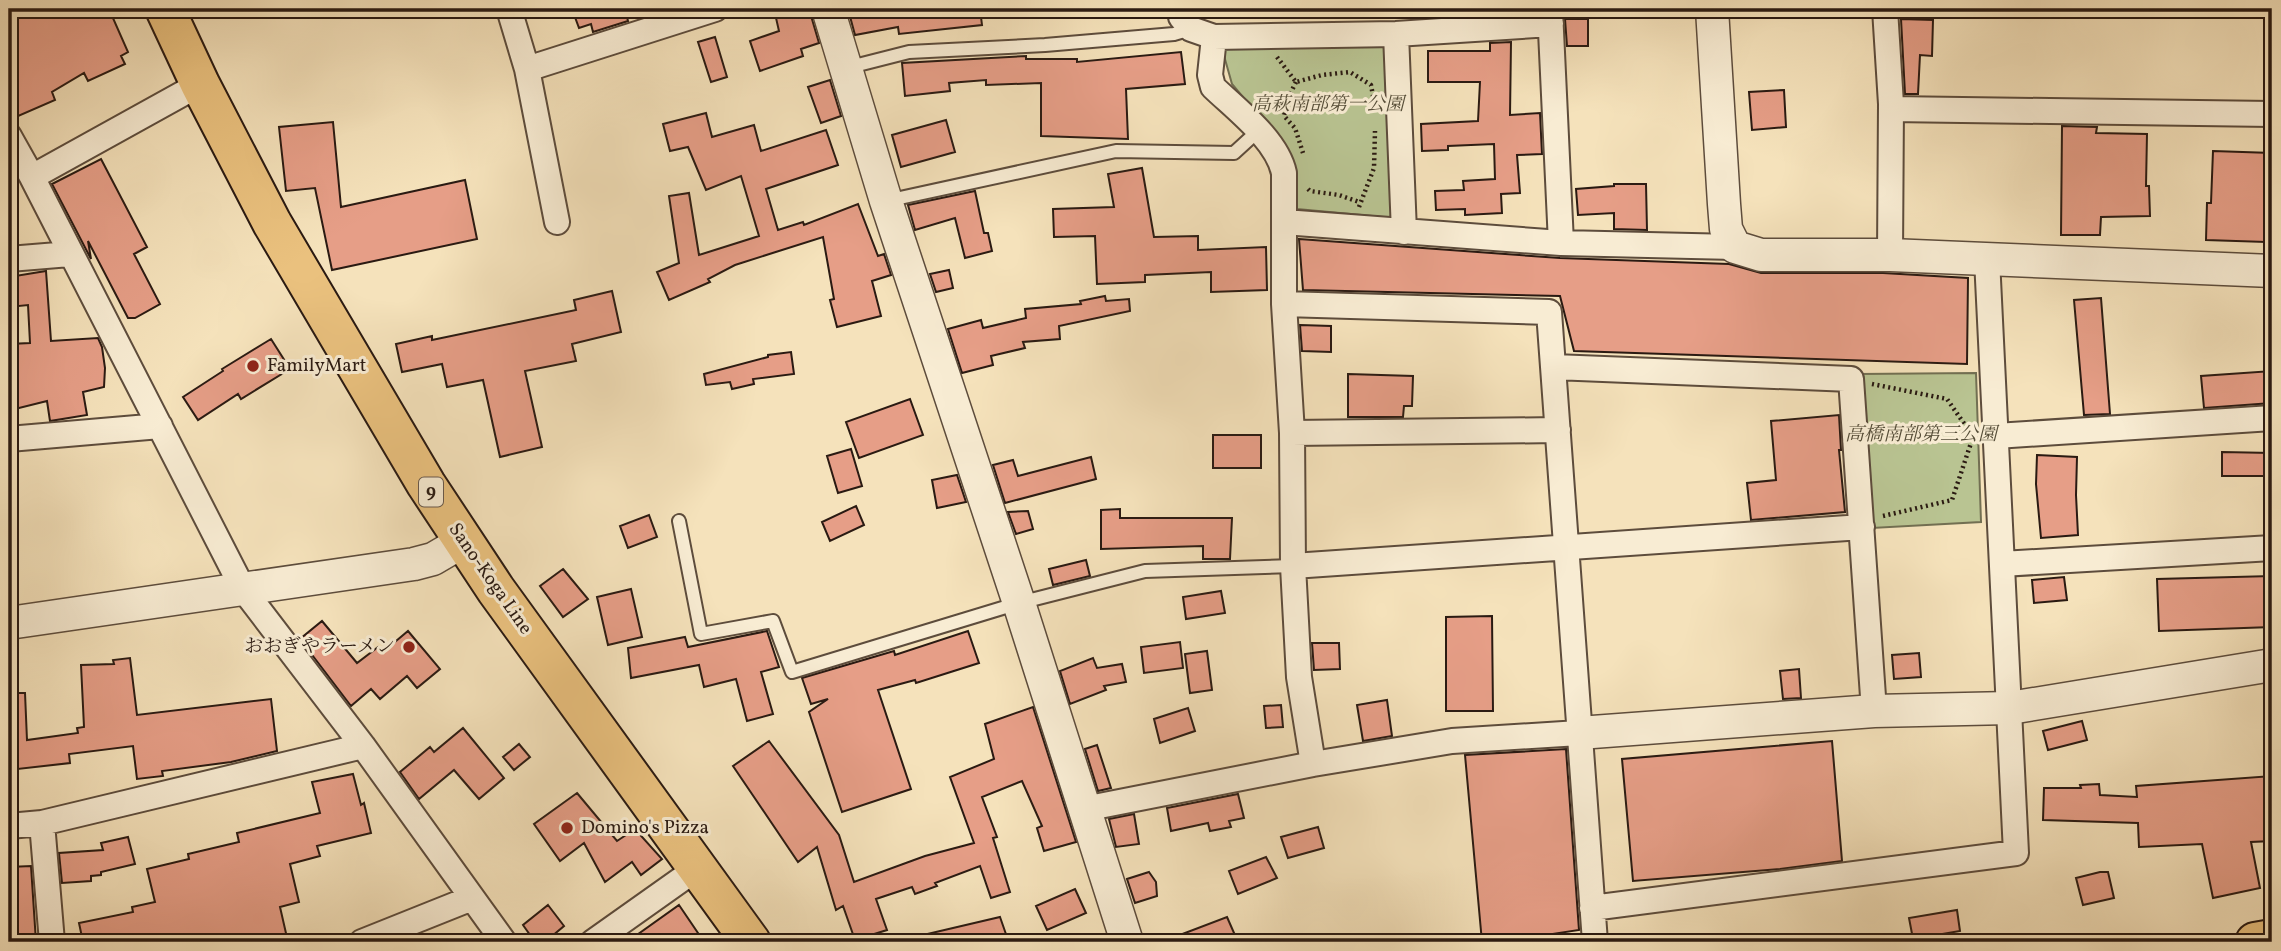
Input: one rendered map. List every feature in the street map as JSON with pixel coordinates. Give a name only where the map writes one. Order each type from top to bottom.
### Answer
[{"type":"main road","name":"Sano-Koga Line","points":[[166,9],[200,84],[272,223],[371,394],[462,542],[751,942]]},
{"type":"main road","points":[[2255,942],[2272,939]]},
{"type":"street","points":[[509,9],[527,69],[557,222]]},
{"type":"street","points":[[527,69],[715,9]]},
{"type":"street","points":[[828,9],[886,201],[1019,603],[1127,942]]},
{"type":"street","points":[[1712,9],[1726,229],[1735,247]]},
{"type":"street","points":[[1885,9],[1891,109],[1890,255]]},
{"type":"street","points":[[1313,764],[1299,677],[1293,566],[1292,433],[1284,304],[1284,173],[1281,159],[1273,146],[1213,87],[1195,25],[1396,34],[1550,17],[1561,243]]},
{"type":"street","points":[[1396,34],[1404,232]]},
{"type":"street","points":[[32,177],[200,84]]},
{"type":"street","points":[[1891,109],[2272,114]]},
{"type":"street","points":[[9,136],[243,589],[363,746],[504,942]]},
{"type":"street","points":[[1284,222],[1561,243],[1735,247],[1761,255],[1890,255],[2272,271]]},
{"type":"street","points":[[9,259],[71,254]]},
{"type":"street","points":[[1592,908],[2016,853],[1987,259]]},
{"type":"street","points":[[1284,304],[1549,312],[1595,942]]},
{"type":"street","points":[[1554,367],[1851,379],[1874,711]]},
{"type":"street","points":[[1996,436],[2272,418]]},
{"type":"street","points":[[9,439],[160,426]]},
{"type":"street","points":[[1292,433],[1558,430]]},
{"type":"street","points":[[1293,566],[1861,524]]},
{"type":"street","points":[[9,623],[414,564],[433,559],[462,542]]},
{"type":"street","points":[[2002,564],[2272,548]]},
{"type":"street","points":[[1084,809],[1313,764],[1452,741],[1874,711],[2010,708],[2272,664]]},
{"type":"street","points":[[9,826],[42,823],[363,746]]},
{"type":"street","points":[[42,823],[52,942]]},
{"type":"street","points":[[593,942],[696,869]]},
{"type":"street","points":[[362,942],[472,898]]},
{"type":"lane","points":[[845,68],[909,52],[1045,45],[1174,34],[1195,25]]},
{"type":"lane","points":[[886,201],[1116,150],[1234,153],[1258,131]]},
{"type":"lane","points":[[678,521],[701,634],[773,621],[792,672],[1019,603],[1145,571],[1293,566]]},
{"type":"path","points":[[1275,54],[1296,82]]},
{"type":"path","points":[[1305,162],[1295,128],[1284,116],[1287,99],[1296,82],[1322,75],[1350,72],[1371,85],[1375,106]]},
{"type":"path","points":[[1358,215],[1359,202],[1374,168],[1375,118]]},
{"type":"path","points":[[1307,185],[1310,191],[1339,195],[1359,202]]},
{"type":"path","points":[[1861,382],[1947,399],[1973,438],[1952,500],[1861,524]]},
{"type":"green space","name":"高萩南部第一公園","points":[[1221,45],[1384,45],[1394,218],[1297,209],[1289,152],[1232,84]]},
{"type":"green space","name":"高橋南部第三公園","points":[[1976,373],[1981,522],[1872,528],[1859,374]]},
{"type":"building","points":[[9,9],[109,9],[128,52],[121,56],[125,64],[88,81],[84,73],[52,92],[55,100],[9,120]]},
{"type":"building","points":[[572,9],[625,9],[628,21],[593,32],[591,24],[579,28]]},
{"type":"building","points":[[774,9],[809,9],[819,43],[801,49],[803,56],[760,71],[750,41],[779,31]]},
{"type":"building","points":[[848,9],[980,9],[982,25],[899,34],[898,27],[855,35]]},
{"type":"building","points":[[1565,19],[1588,19],[1588,46],[1567,46]]},
{"type":"building","points":[[1901,19],[1933,20],[1932,56],[1920,55],[1918,94],[1905,94]]},
{"type":"building","points":[[715,37],[727,77],[711,82],[698,42]]},
{"type":"building","points":[[1511,42],[1510,115],[1540,113],[1542,154],[1517,155],[1520,193],[1501,194],[1502,213],[1465,215],[1465,209],[1436,210],[1435,191],[1464,190],[1463,181],[1495,179],[1494,144],[1448,146],[1448,150],[1422,151],[1421,124],[1478,121],[1480,82],[1428,82],[1428,51],[1490,51],[1490,43]]},
{"type":"building","points":[[1181,52],[1185,84],[1126,89],[1128,139],[1041,136],[1041,83],[986,85],[986,80],[949,83],[950,91],[905,96],[902,63],[1026,56],[1026,59],[1077,59],[1077,62]]},
{"type":"building","points":[[830,80],[841,116],[821,123],[808,87]]},
{"type":"building","points":[[1784,90],[1786,127],[1752,130],[1749,92]]},
{"type":"building","points":[[706,113],[712,137],[754,125],[761,151],[826,130],[838,165],[766,189],[778,230],[803,222],[804,225],[858,204],[878,256],[884,254],[891,275],[872,281],[881,316],[837,327],[830,300],[834,299],[823,237],[735,265],[708,279],[710,282],[669,300],[657,272],[679,263],[669,196],[689,193],[699,255],[759,236],[741,176],[706,190],[688,147],[670,151],[663,124]]},
{"type":"building","points":[[946,120],[955,152],[901,167],[892,135]]},
{"type":"building","points":[[333,122],[341,207],[465,180],[477,239],[332,270],[315,188],[286,191],[279,127]]},
{"type":"building","points":[[2062,126],[2097,127],[2096,133],[2147,134],[2146,186],[2149,186],[2150,216],[2101,217],[2100,235],[2061,235]]},
{"type":"building","points":[[2213,151],[2272,153],[2272,196],[2268,196],[2266,242],[2206,240]]},
{"type":"building","points":[[101,159],[147,247],[134,254],[160,304],[135,318],[128,318],[88,241],[91,259],[52,184]]},
{"type":"building","points":[[1142,168],[1154,237],[1198,236],[1198,250],[1266,247],[1267,290],[1211,292],[1211,272],[1145,275],[1145,282],[1097,284],[1095,236],[1054,237],[1053,209],[1114,207],[1108,174]]},
{"type":"building","points":[[1614,184],[1646,184],[1647,230],[1614,229],[1614,213],[1578,215],[1576,189]]},
{"type":"building","points":[[975,191],[984,233],[988,233],[992,251],[965,258],[955,218],[915,230],[908,205]]},
{"type":"building","points":[[1299,239],[1560,258],[1729,264],[1761,273],[1883,273],[1968,278],[1967,364],[1574,351],[1560,296],[1303,290]]},
{"type":"building","points":[[949,270],[953,288],[936,292],[930,274]]},
{"type":"building","points":[[46,271],[51,341],[98,338],[105,368],[104,387],[83,392],[87,415],[50,421],[47,401],[11,410],[9,344],[30,343],[28,305],[9,307],[9,277]]},
{"type":"building","points":[[612,291],[621,332],[572,344],[576,361],[525,371],[542,447],[500,457],[483,380],[447,387],[442,364],[402,372],[396,344],[432,336],[432,340],[576,310],[574,300]]},
{"type":"building","points":[[1105,296],[1106,301],[1129,299],[1130,311],[1059,326],[1060,339],[1023,342],[1025,348],[991,356],[993,365],[962,373],[948,329],[981,320],[983,328],[1026,318],[1025,309],[1081,304],[1080,301]]},
{"type":"building","points":[[2101,298],[2110,414],[2084,415],[2074,300]]},
{"type":"building","points":[[1300,325],[1331,326],[1331,352],[1302,351]]},
{"type":"building","points":[[271,339],[290,369],[241,399],[238,394],[198,420],[183,397]]},
{"type":"building","points":[[791,352],[794,374],[753,379],[754,384],[732,389],[730,382],[706,385],[704,374],[768,355]]},
{"type":"building","points":[[2272,371],[2272,403],[2204,408],[2201,376]]},
{"type":"building","points":[[1348,374],[1413,376],[1412,406],[1404,406],[1403,417],[1348,417]]},
{"type":"building","points":[[910,399],[923,435],[859,458],[846,422]]},
{"type":"building","points":[[1839,415],[1839,450],[1845,512],[1751,520],[1747,483],[1776,480],[1771,421]]},
{"type":"building","points":[[1213,435],[1261,435],[1261,468],[1213,468]]},
{"type":"building","points":[[851,449],[862,486],[838,493],[827,456]]},
{"type":"building","points":[[2222,452],[2272,453],[2272,476],[2222,476]]},
{"type":"building","points":[[2037,455],[2077,457],[2078,535],[2041,538],[2036,484]]},
{"type":"building","points":[[1091,457],[1096,479],[1005,503],[993,465],[1013,460],[1018,476]]},
{"type":"building","points":[[957,475],[966,502],[937,508],[932,480]]},
{"type":"building","points":[[856,506],[864,525],[830,541],[822,522]]},
{"type":"building","points":[[1120,509],[1120,518],[1232,518],[1230,559],[1203,559],[1203,546],[1101,549],[1101,510]]},
{"type":"building","points":[[1028,511],[1033,529],[1016,534],[1008,512]]},
{"type":"building","points":[[649,515],[657,537],[628,548],[620,526]]},
{"type":"building","points":[[1086,560],[1090,576],[1053,585],[1049,569]]},
{"type":"building","points":[[563,569],[588,599],[563,617],[540,586]]},
{"type":"building","points":[[2272,576],[2272,627],[2159,631],[2157,579]]},
{"type":"building","points":[[2064,577],[2067,600],[2034,603],[2032,580]]},
{"type":"building","points":[[631,589],[642,637],[608,645],[597,597]]},
{"type":"building","points":[[1221,591],[1225,613],[1186,619],[1183,597]]},
{"type":"building","points":[[1492,616],[1493,711],[1446,711],[1446,617]]},
{"type":"building","points":[[322,621],[357,663],[378,647],[383,652],[408,631],[440,669],[417,688],[407,676],[380,699],[371,689],[351,706],[300,639]]},
{"type":"building","points":[[767,631],[779,667],[761,672],[773,714],[747,721],[736,679],[704,687],[699,665],[631,678],[628,648],[685,637],[688,647]]},
{"type":"building","points":[[968,631],[979,663],[916,683],[915,680],[878,690],[911,789],[842,812],[809,712],[828,699],[811,704],[802,678],[894,651],[895,655]]},
{"type":"building","points":[[1180,642],[1183,668],[1144,673],[1141,647]]},
{"type":"building","points":[[1312,643],[1339,643],[1340,669],[1314,670]]},
{"type":"building","points":[[1207,651],[1212,690],[1190,693],[1185,654]]},
{"type":"building","points":[[1919,653],[1921,677],[1894,679],[1892,655]]},
{"type":"building","points":[[130,658],[137,715],[271,699],[277,751],[231,762],[162,771],[163,776],[137,779],[133,746],[69,754],[70,763],[9,770],[9,693],[25,693],[27,740],[78,733],[77,728],[84,727],[81,665],[114,664],[113,660]]},
{"type":"building","points":[[1093,658],[1097,668],[1122,664],[1126,682],[1104,686],[1106,690],[1070,704],[1060,671]]},
{"type":"building","points":[[1799,669],[1801,698],[1783,699],[1780,671]]},
{"type":"building","points":[[1387,700],[1392,736],[1363,741],[1357,705]]},
{"type":"building","points":[[1281,705],[1283,727],[1266,728],[1264,706]]},
{"type":"building","points":[[1033,707],[1076,842],[1044,851],[1037,828],[1042,826],[1022,781],[982,797],[997,837],[993,838],[1010,892],[991,898],[980,866],[935,883],[937,886],[915,894],[912,887],[876,899],[887,930],[855,940],[843,906],[836,910],[817,847],[798,862],[733,766],[769,741],[839,835],[854,882],[925,856],[974,843],[950,777],[994,759],[985,724]]},
{"type":"building","points":[[1188,708],[1195,731],[1160,743],[1154,719]]},
{"type":"building","points":[[2082,721],[2087,740],[2048,750],[2043,731]]},
{"type":"building","points":[[463,728],[504,778],[479,799],[454,770],[419,799],[400,772],[430,747],[434,752]]},
{"type":"building","points":[[1832,741],[1842,861],[1633,881],[1622,759]]},
{"type":"building","points":[[519,744],[530,757],[514,770],[503,757]]},
{"type":"building","points":[[1097,745],[1111,788],[1098,791],[1085,749]]},
{"type":"building","points":[[1566,749],[1579,930],[1552,934],[1553,942],[1482,942],[1465,755]]},
{"type":"building","points":[[353,774],[371,833],[317,846],[320,856],[290,864],[299,902],[280,907],[288,942],[83,942],[79,923],[133,912],[132,907],[155,902],[147,869],[189,859],[188,854],[239,842],[237,833],[320,813],[312,782]]},
{"type":"building","points":[[2272,776],[2272,841],[2251,842],[2260,888],[2213,898],[2202,844],[2139,847],[2138,823],[2043,820],[2044,788],[2081,788],[2080,785],[2099,784],[2100,795],[2137,797],[2136,786]]},
{"type":"building","points":[[577,793],[617,841],[635,829],[662,859],[641,875],[632,862],[605,882],[584,843],[560,861],[534,824]]},
{"type":"building","points":[[1238,794],[1244,818],[1229,821],[1231,827],[1210,831],[1208,823],[1171,831],[1167,808]]},
{"type":"building","points":[[1134,814],[1139,844],[1116,847],[1109,819]]},
{"type":"building","points":[[1318,827],[1324,848],[1288,858],[1281,837]]},
{"type":"building","points":[[128,837],[135,864],[101,872],[101,875],[91,876],[91,881],[62,883],[59,853],[103,850],[101,843]]},
{"type":"building","points":[[1266,857],[1277,878],[1238,894],[1229,871]]},
{"type":"building","points":[[31,866],[36,942],[9,942],[9,867]]},
{"type":"building","points":[[1149,872],[1156,882],[1157,896],[1135,903],[1127,879]]},
{"type":"building","points":[[2108,872],[2114,898],[2083,905],[2076,878]]},
{"type":"building","points":[[1075,889],[1086,913],[1047,930],[1036,906]]},
{"type":"building","points":[[548,905],[564,926],[545,942],[535,942],[523,925]]},
{"type":"building","points":[[679,905],[700,936],[691,942],[627,942]]},
{"type":"building","points":[[1957,910],[1960,931],[1913,939],[1909,918]]},
{"type":"building","points":[[1000,917],[1007,937],[992,942],[924,942],[923,935]]},
{"type":"building","points":[[1227,917],[1238,942],[1164,942],[1164,941]]},
{"type":"place","name":"FamilyMart","points":[[253,366]]},
{"type":"place","name":"おおぎやラーメン","points":[[409,647]]},
{"type":"place","name":"Domino's Pizza","points":[[567,828]]}]
